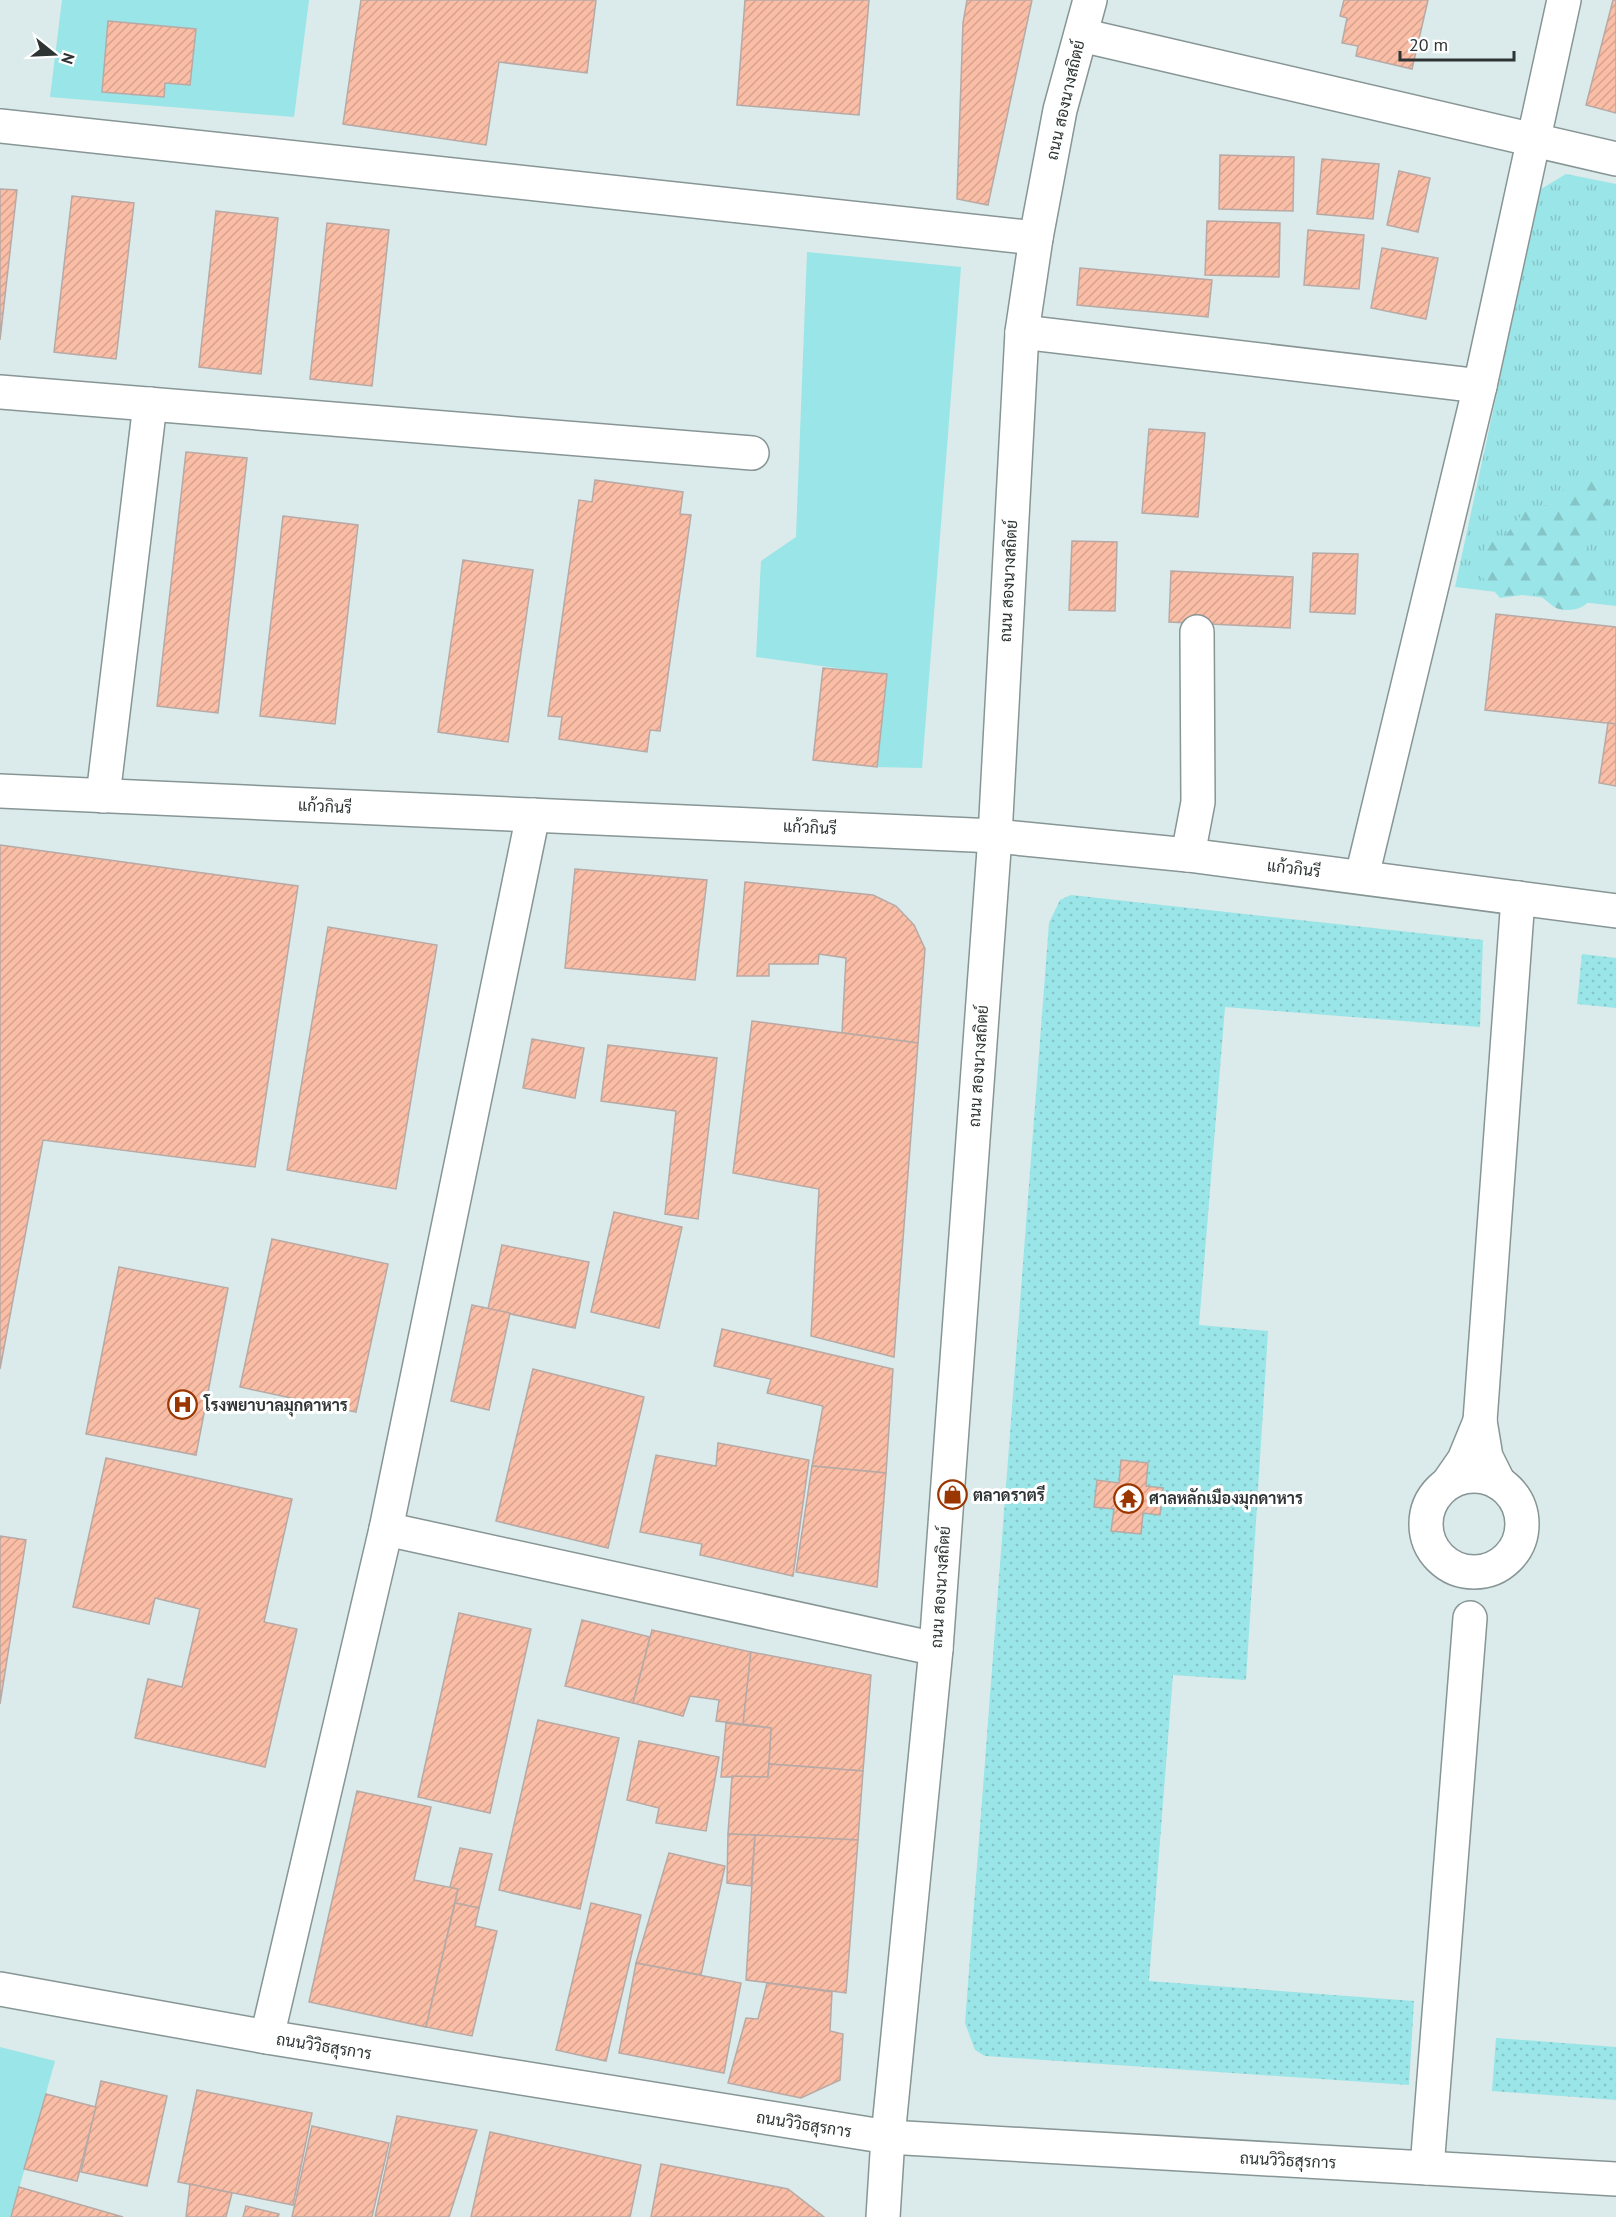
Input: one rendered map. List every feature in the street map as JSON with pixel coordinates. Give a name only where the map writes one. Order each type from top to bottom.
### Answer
[{"type":"street","name":"ถนน สองนางสถิตย์","points":[[884,2217],[888,2137],[936,1648],[995,836],[1022,332],[1036,238],[1060,110],[1090,0]]},
{"type":"street","points":[[1362,876],[1480,386],[1564,0]]},
{"type":"street","points":[[1081,35],[1533,142],[1616,159]]},
{"type":"street","points":[[0,126],[1036,238]]},
{"type":"street","points":[[1022,332],[1480,386]]},
{"type":"street","points":[[0,392],[752,453]]},
{"type":"street","points":[[103,796],[150,404]]},
{"type":"street","points":[[1188,855],[1198,802],[1197,632]]},
{"type":"street","name":"แก้วกินรี","points":[[0,791],[995,836],[1188,855],[1362,876],[1616,911]]},
{"type":"street","points":[[267,2037],[386,1529],[533,815]]},
{"type":"street","points":[[1427,2168],[1470,1618],[1481,1589],[1495,1568],[1508,1558],[1518,1544],[1522,1528],[1521,1513],[1515,1498],[1499,1482],[1486,1457],[1480,1421],[1518,898]]},
{"type":"street","points":[[1448,1483],[1464,1460],[1480,1421]]},
{"type":"street","points":[[1470,1618],[1462,1586],[1431,1545],[1425,1521],[1436,1493],[1448,1483],[1462,1476],[1477,1475],[1499,1482]]},
{"type":"street","points":[[386,1529],[936,1648]]},
{"type":"street","points":[[1447,1565],[1462,1571],[1478,1573],[1495,1568]]},
{"type":"street","name":"ถนนวิวิธสุรการ","points":[[0,1989],[267,2037],[888,2137],[1616,2179]]},
{"type":"green space","points":[[62,0],[309,0],[294,117],[50,97]]},
{"type":"green space","points":[[1566,174],[1616,184],[1616,606],[1455,587],[1541,189]]},
{"type":"green space","points":[[807,252],[961,267],[922,768],[877,767],[887,675],[756,657],[761,561],[796,537]]},
{"type":"green space","points":[[1570,476],[1599,480],[1612,509],[1603,528],[1586,544],[1590,562],[1601,580],[1595,594],[1581,607],[1567,610],[1556,608],[1536,593],[1500,598],[1479,573],[1486,544],[1503,539],[1525,510],[1556,503]]},
{"type":"green space","points":[[1071,895],[1483,940],[1480,1027],[1225,1007],[1199,1325],[1268,1331],[1246,1680],[1173,1675],[1149,1981],[1414,2001],[1409,2085],[985,2056],[975,2050],[965,2023],[1049,923],[1060,900]]},
{"type":"green space","points":[[1582,954],[1616,958],[1616,1008],[1577,1004]]},
{"type":"green space","points":[[1496,2038],[1616,2047],[1616,2100],[1492,2091]]},
{"type":"green space","points":[[0,2047],[55,2061],[11,2217],[0,2217]]},
{"type":"building","points":[[361,0],[596,0],[587,73],[499,62],[486,145],[343,124]]},
{"type":"building","points":[[745,0],[869,0],[859,115],[737,105]]},
{"type":"building","points":[[967,0],[1032,0],[988,205],[957,199],[963,23]]},
{"type":"building","points":[[1344,0],[1428,0],[1412,69],[1356,56],[1358,46],[1342,43],[1347,18],[1340,16]]},
{"type":"building","points":[[1613,0],[1616,0],[1616,113],[1586,105]]},
{"type":"building","points":[[108,21],[196,29],[190,85],[165,83],[164,97],[102,92]]},
{"type":"building","points":[[1220,155],[1294,157],[1293,211],[1219,209]]},
{"type":"building","points":[[1322,159],[1379,164],[1373,219],[1317,214]]},
{"type":"building","points":[[1399,171],[1430,178],[1418,232],[1387,225]]},
{"type":"building","points":[[0,189],[17,190],[0,340]]},
{"type":"building","points":[[72,196],[134,203],[116,359],[54,352]]},
{"type":"building","points":[[216,211],[278,218],[261,374],[199,367]]},
{"type":"building","points":[[1207,221],[1280,223],[1279,277],[1205,275]]},
{"type":"building","points":[[327,223],[389,230],[372,386],[310,379]]},
{"type":"building","points":[[1308,230],[1364,235],[1359,289],[1304,285]]},
{"type":"building","points":[[1382,248],[1438,258],[1426,319],[1371,308]]},
{"type":"building","points":[[1080,268],[1212,280],[1208,317],[1077,305]]},
{"type":"building","points":[[1149,429],[1205,433],[1198,517],[1142,513]]},
{"type":"building","points":[[186,452],[247,458],[218,713],[157,706]]},
{"type":"building","points":[[595,480],[683,492],[680,514],[691,515],[660,731],[650,730],[647,752],[559,739],[562,717],[548,716],[579,500],[592,502]]},
{"type":"building","points":[[283,516],[358,525],[335,724],[260,716]]},
{"type":"building","points":[[1072,541],[1117,542],[1115,611],[1069,610]]},
{"type":"building","points":[[1313,553],[1358,554],[1355,614],[1310,612]]},
{"type":"building","points":[[463,560],[533,570],[508,742],[438,732]]},
{"type":"building","points":[[1171,571],[1293,577],[1290,628],[1169,622]]},
{"type":"building","points":[[1496,614],[1616,627],[1616,724],[1485,710]]},
{"type":"building","points":[[823,668],[887,674],[877,767],[813,760]]},
{"type":"building","points":[[1608,723],[1616,724],[1616,786],[1599,783]]},
{"type":"building","points":[[0,845],[298,886],[255,1167],[43,1140],[0,1369]]},
{"type":"building","points":[[575,869],[707,880],[695,980],[565,968]]},
{"type":"building","points":[[745,882],[873,895],[896,906],[914,925],[925,949],[918,1043],[842,1033],[846,958],[819,954],[818,964],[769,964],[769,976],[737,976]]},
{"type":"building","points":[[328,927],[437,945],[396,1189],[287,1170]]},
{"type":"building","points":[[752,1021],[918,1043],[894,1357],[811,1336],[819,1189],[733,1173]]},
{"type":"building","points":[[532,1039],[584,1048],[575,1098],[523,1088]]},
{"type":"building","points":[[608,1045],[717,1058],[698,1219],[665,1214],[676,1111],[601,1101]]},
{"type":"building","points":[[614,1212],[682,1227],[659,1328],[591,1312]]},
{"type":"building","points":[[272,1239],[388,1264],[356,1412],[240,1387]]},
{"type":"building","points":[[502,1245],[589,1262],[575,1328],[488,1309]]},
{"type":"building","points":[[119,1267],[228,1288],[196,1455],[86,1434]]},
{"type":"building","points":[[472,1305],[510,1313],[489,1410],[451,1401]]},
{"type":"building","points":[[722,1329],[893,1369],[886,1473],[812,1466],[823,1406],[767,1393],[771,1379],[714,1366]]},
{"type":"building","points":[[533,1369],[644,1397],[608,1548],[496,1521]]},
{"type":"building","points":[[718,1443],[809,1460],[793,1576],[700,1555],[702,1544],[640,1532],[656,1455],[716,1466]]},
{"type":"building","points":[[106,1458],[292,1499],[264,1622],[297,1629],[265,1767],[135,1738],[148,1679],[182,1687],[200,1609],[155,1598],[149,1624],[73,1607]]},
{"type":"building","name":"ศาลหลักเมืองมุกดาหาร","points":[[1121,1460],[1148,1463],[1146,1486],[1163,1488],[1160,1515],[1143,1513],[1141,1534],[1111,1531],[1114,1509],[1094,1507],[1097,1480],[1119,1483]]},
{"type":"building","points":[[812,1466],[886,1473],[877,1587],[796,1572]]},
{"type":"building","points":[[0,1536],[26,1540],[0,1704]]},
{"type":"building","points":[[459,1613],[531,1629],[490,1813],[418,1797]]},
{"type":"building","points":[[582,1620],[650,1637],[633,1703],[565,1686]]},
{"type":"building","points":[[652,1630],[751,1652],[743,1724],[716,1721],[719,1700],[690,1696],[683,1716],[633,1703]]},
{"type":"building","points":[[751,1652],[871,1675],[863,1771],[769,1764],[771,1728],[743,1724]]},
{"type":"building","points":[[538,1720],[619,1738],[580,1909],[499,1890]]},
{"type":"building","points":[[726,1723],[771,1728],[768,1777],[721,1777]]},
{"type":"building","points":[[639,1741],[719,1757],[706,1831],[656,1823],[659,1808],[627,1800]]},
{"type":"building","points":[[769,1764],[863,1771],[858,1840],[728,1834],[732,1776],[768,1777]]},
{"type":"building","points":[[357,1791],[431,1807],[414,1880],[458,1889],[426,2027],[309,2002]]},
{"type":"building","points":[[728,1834],[755,1835],[751,1886],[727,1883]]},
{"type":"building","points":[[755,1835],[858,1840],[846,1993],[746,1980]]},
{"type":"building","points":[[460,1848],[492,1854],[479,1908],[455,1903],[458,1889],[450,1887]]},
{"type":"building","points":[[669,1853],[725,1866],[701,1975],[636,1963]]},
{"type":"building","points":[[455,1903],[479,1908],[475,1926],[497,1931],[472,2036],[426,2027]]},
{"type":"building","points":[[591,1903],[641,1915],[606,2061],[556,2050]]},
{"type":"building","points":[[636,1963],[741,1983],[724,2073],[619,2053]]},
{"type":"building","points":[[767,1983],[832,1992],[830,2031],[843,2034],[840,2080],[801,2098],[728,2083],[746,2018],[758,2019]]},
{"type":"building","points":[[101,2081],[167,2096],[147,2186],[81,2172]]},
{"type":"building","points":[[197,2090],[312,2113],[293,2205],[178,2182]]},
{"type":"building","points":[[46,2094],[96,2107],[77,2181],[24,2169]]},
{"type":"building","points":[[397,2116],[477,2130],[449,2217],[375,2217]]},
{"type":"building","points":[[312,2126],[389,2143],[372,2217],[292,2217]]},
{"type":"building","points":[[490,2132],[641,2165],[630,2217],[471,2217]]},
{"type":"building","points":[[661,2164],[788,2189],[824,2217],[651,2217]]},
{"type":"building","points":[[190,2184],[232,2193],[226,2217],[186,2217]]},
{"type":"building","points":[[19,2187],[123,2217],[11,2217]]},
{"type":"building","points":[[246,2206],[279,2214],[278,2217],[243,2217]]},
{"type":"place","name":"โรงพยาบาลมุกดาหาร","points":[[183,1405]]},
{"type":"place","name":"ตลาดราตรี","points":[[952,1495]]},
{"type":"place","name":"ศาลหลักเมืองมุกดาหาร","points":[[1128,1498]]}]
